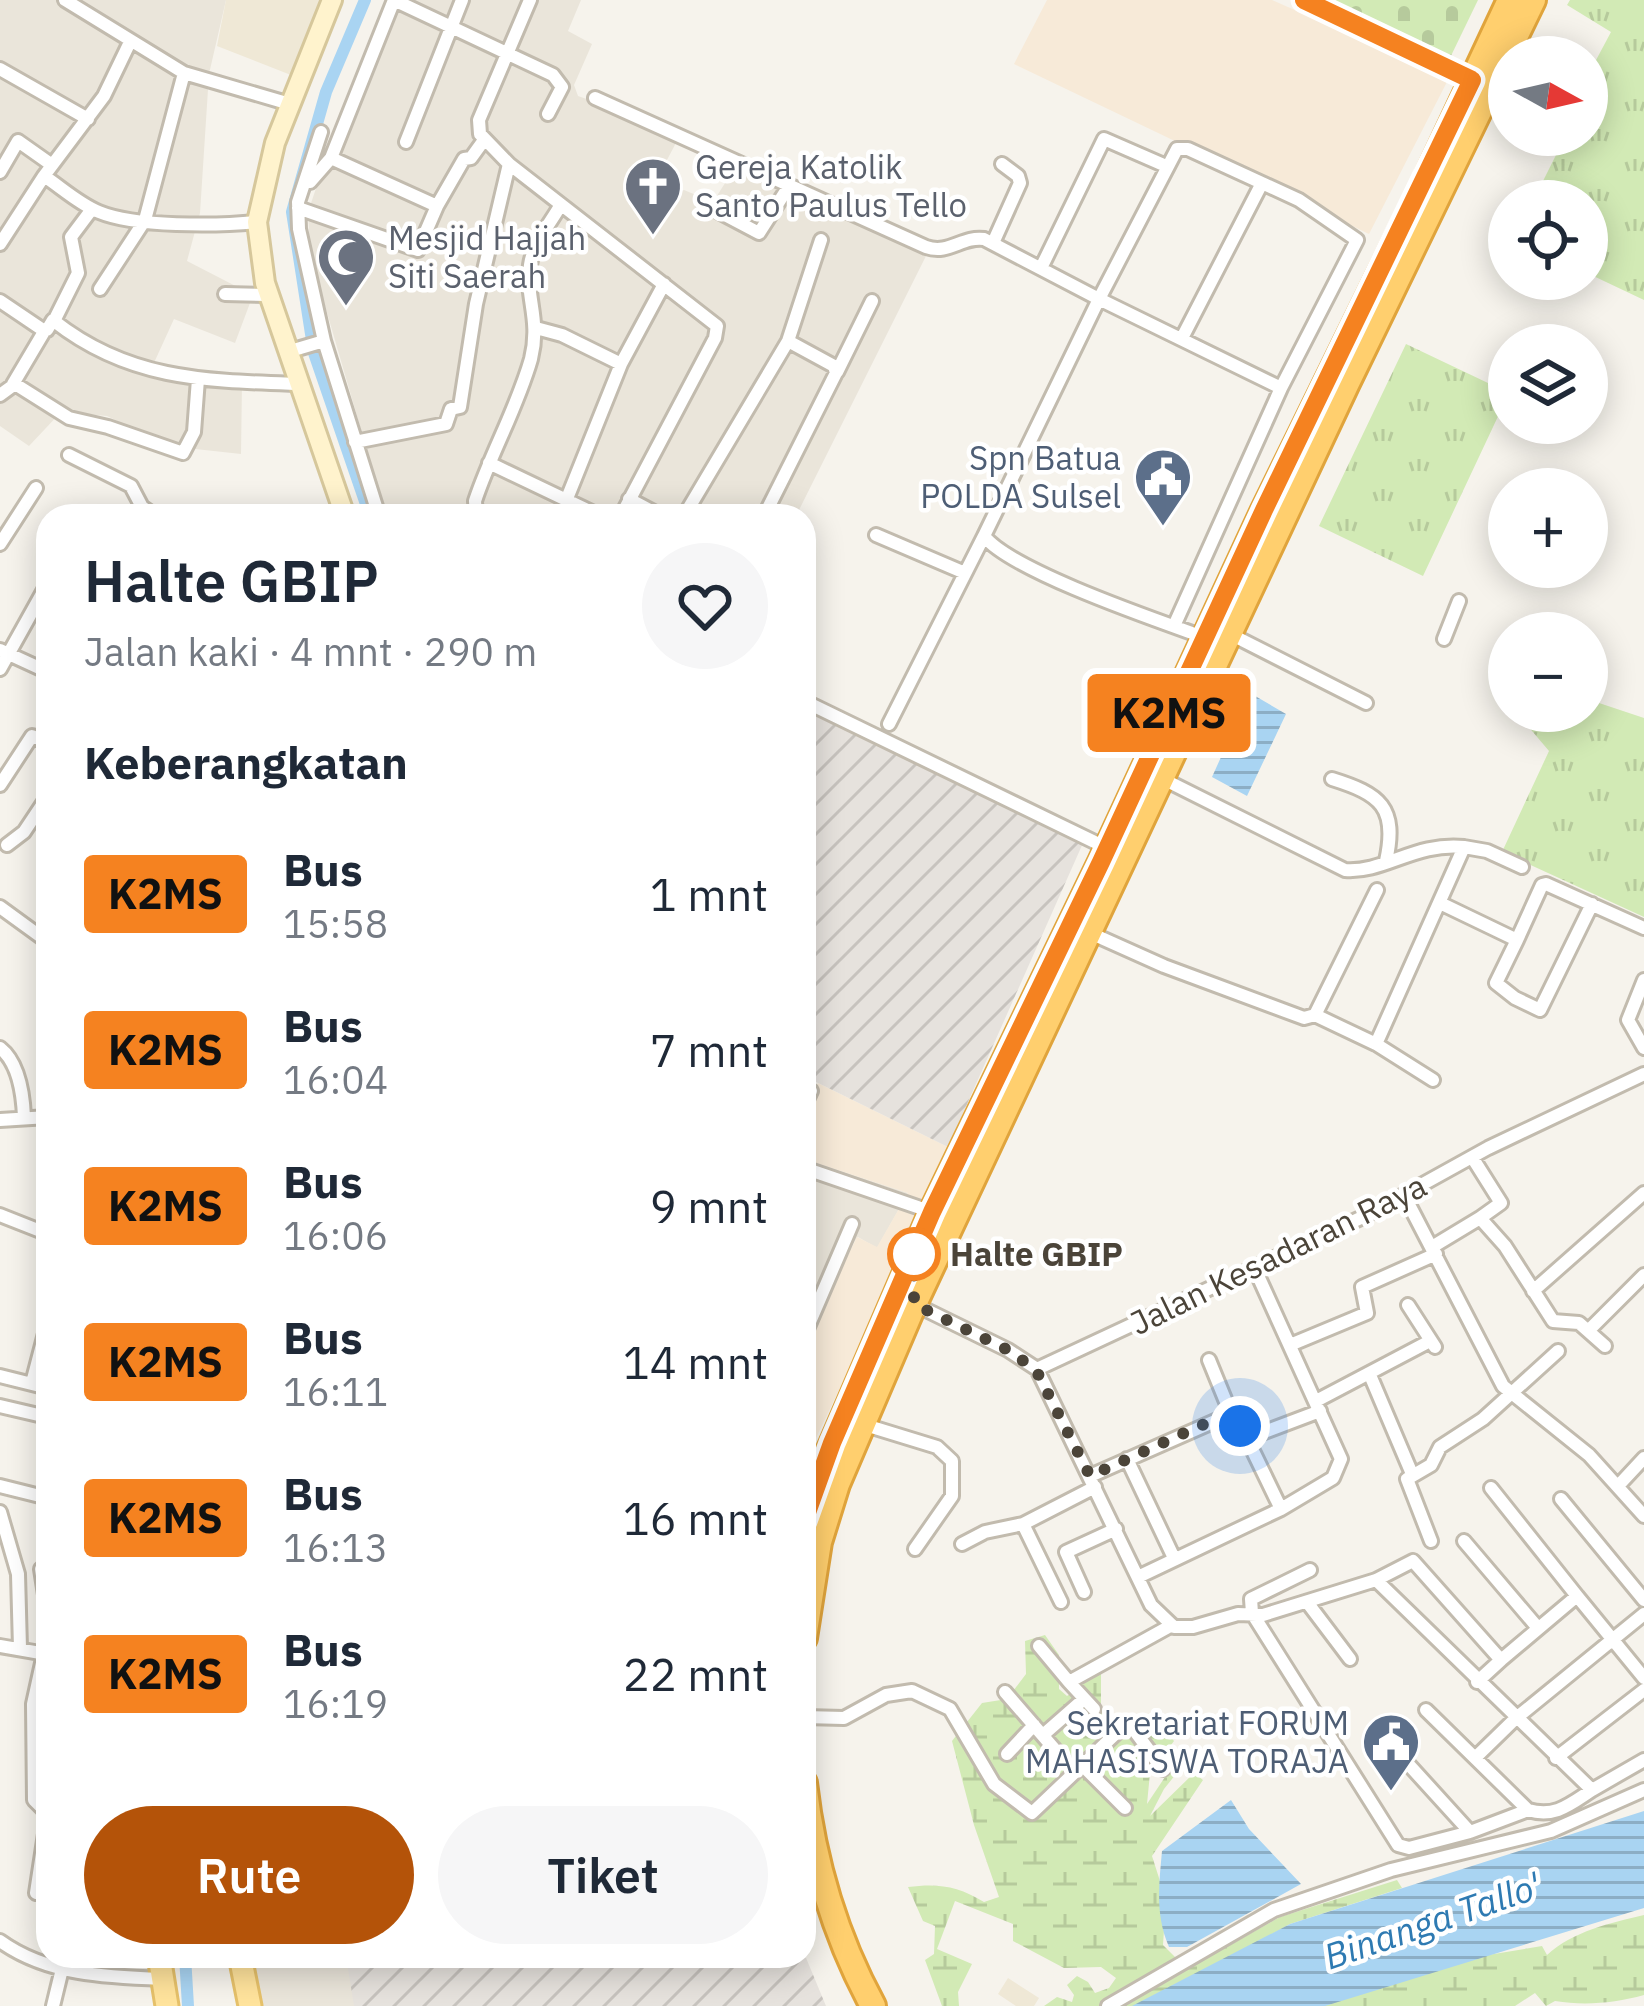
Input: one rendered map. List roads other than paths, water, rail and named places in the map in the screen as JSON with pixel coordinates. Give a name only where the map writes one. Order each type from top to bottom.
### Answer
[{"type":"highway","points":[[1415,223],[1472,80],[1510,0]]},
{"type":"highway","points":[[820,1476],[862,1424],[990,1117],[1154,774],[1216,632],[1415,223],[1533,0]]},
{"type":"highway","points":[[1079,928],[1107,848],[1154,774]]},
{"type":"highway","points":[[820,1476],[932,1212],[990,1117]]},
{"type":"highway","points":[[816,1845],[825,1892],[849,1959],[873,2006]]},
{"type":"highway","points":[[816,1905],[853,2006]]},
{"type":"main road","points":[[332,0],[275,143],[257,222],[260,267],[341,504]]},
{"type":"main road","points":[[1304,0],[1472,80]]},
{"type":"main road","points":[[161,1968],[167,2006]]},
{"type":"main road","points":[[242,1968],[250,2006]]},
{"type":"street","points":[[376,504],[320,342],[298,229],[310,181],[331,155],[394,0],[560,80],[562,87],[548,113]]},
{"type":"street","points":[[406,142],[462,0]]},
{"type":"street","points":[[530,0],[478,123],[484,140],[560,206],[713,320],[716,332],[627,504]]},
{"type":"street","points":[[69,1],[184,73],[290,104]]},
{"type":"street","points":[[0,244],[104,96],[130,41]]},
{"type":"street","points":[[0,69],[88,119]]},
{"type":"street","points":[[100,289],[146,220],[184,73]]},
{"type":"street","points":[[595,98],[934,250],[973,238],[993,243],[1281,388]]},
{"type":"street","points":[[302,213],[318,138],[331,155],[437,206]]},
{"type":"street","points":[[1041,268],[1104,139],[1166,166]]},
{"type":"street","points":[[302,213],[418,250],[464,159],[471,158],[484,140]]},
{"type":"street","points":[[0,172],[15,142],[92,209],[124,219],[225,225],[257,222]]},
{"type":"street","points":[[889,724],[1166,166],[1177,149],[1183,148],[1299,200],[1358,240],[1281,388],[1174,626]]},
{"type":"street","points":[[355,442],[446,424],[454,406],[460,407],[476,304],[508,164]]},
{"type":"street","points":[[993,243],[1020,183],[1002,164]]},
{"type":"street","points":[[1181,338],[1262,182]]},
{"type":"street","points":[[704,204],[759,233],[789,186]]},
{"type":"street","points":[[475,504],[524,378],[536,328],[531,258],[560,206]]},
{"type":"street","points":[[1,397],[50,325],[77,273],[70,237],[92,209]]},
{"type":"street","points":[[691,504],[788,341],[821,240]]},
{"type":"street","points":[[566,501],[621,364],[664,284]]},
{"type":"street","points":[[225,294],[269,296]]},
{"type":"street","points":[[0,301],[133,366],[198,379],[301,384]]},
{"type":"street","points":[[770,504],[872,301]]},
{"type":"street","points":[[536,328],[574,340],[621,364]]},
{"type":"street","points":[[788,341],[835,370]]},
{"type":"street","points":[[291,351],[320,342]]},
{"type":"street","points":[[13,384],[69,418],[183,453],[192,439],[198,379]]},
{"type":"street","points":[[69,455],[130,486],[140,504]]},
{"type":"street","points":[[489,464],[573,504]]},
{"type":"street","points":[[0,544],[36,488]]},
{"type":"street","points":[[629,499],[638,504]]},
{"type":"street","points":[[876,535],[964,573]]},
{"type":"street","points":[[984,536],[999,550],[1096,597],[1174,626],[1216,632],[1366,703]]},
{"type":"street","points":[[1444,639],[1459,601]]},
{"type":"street","points":[[0,669],[4,652],[36,602]]},
{"type":"street","points":[[4,652],[36,667]]},
{"type":"street","points":[[816,706],[1107,848]]},
{"type":"street","points":[[0,785],[32,736],[36,738]]},
{"type":"street","points":[[1154,774],[1345,870],[1356,871],[1425,847],[1487,851],[1522,867]]},
{"type":"street","points":[[1332,779],[1378,798],[1390,826],[1386,861]]},
{"type":"street","points":[[7,845],[36,814]]},
{"type":"street","points":[[1376,1044],[1464,847]]},
{"type":"street","points":[[1592,904],[1540,1010],[1496,983],[1542,885],[1592,904],[1644,928]]},
{"type":"street","points":[[1315,1015],[1377,890]]},
{"type":"street","points":[[1441,903],[1517,940]]},
{"type":"street","points":[[1,911],[36,934]]},
{"type":"street","points":[[1079,928],[1282,1011],[1304,1018],[1315,1015],[1376,1044],[1433,1080]]},
{"type":"street","points":[[1644,980],[1628,1020],[1644,1048]]},
{"type":"street","points":[[0,1048],[7,1051],[21,1086],[24,1117]]},
{"type":"street","name":"Jalan Kesadaran Raya","points":[[1036,1370],[1255,1269],[1644,1074]]},
{"type":"street","points":[[0,1120],[36,1118]]},
{"type":"street","points":[[1290,1346],[1367,1313],[1362,1287],[1434,1250],[1501,1203],[1472,1157]]},
{"type":"street","points":[[816,1172],[932,1212]]},
{"type":"street","points":[[1533,1291],[1644,1193]]},
{"type":"street","points":[[1404,1195],[1467,1311],[1492,1370],[1513,1394],[1570,1439],[1644,1516]]},
{"type":"street","points":[[0,1215],[36,1229]]},
{"type":"street","points":[[1480,1218],[1505,1246],[1553,1321],[1579,1323],[1605,1346]]},
{"type":"street","points":[[816,1308],[852,1224]]},
{"type":"street","points":[[1138,1577],[1281,1509],[1340,1470],[1341,1459],[1255,1269]]},
{"type":"street","points":[[1589,1330],[1644,1275]]},
{"type":"street","points":[[914,1304],[1008,1350],[1036,1370],[1151,1605],[1172,1625],[1186,1628],[1252,1613],[1263,1615],[1376,1580],[1416,1562],[1501,1660]]},
{"type":"street","points":[[1408,1305],[1432,1344],[1371,1369],[1370,1375],[1412,1474]]},
{"type":"street","points":[[1431,1541],[1407,1481],[1431,1465],[1440,1447],[1513,1394],[1558,1351]]},
{"type":"street","points":[[1209,1360],[1231,1414],[1281,1509]]},
{"type":"street","points":[[32,1383],[36,1368]]},
{"type":"street","points":[[1246,1439],[1318,1406],[1370,1375]]},
{"type":"street","points":[[0,1376],[36,1384]]},
{"type":"street","points":[[0,1406],[36,1415]]},
{"type":"street","points":[[962,1544],[985,1532],[1023,1524],[1127,1459],[1231,1414]]},
{"type":"street","points":[[862,1424],[937,1447],[952,1461],[952,1496],[915,1549]]},
{"type":"street","points":[[1618,1486],[1644,1458]]},
{"type":"street","points":[[1127,1459],[1174,1558]]},
{"type":"street","points":[[0,1486],[36,1495]]},
{"type":"street","points":[[1491,1488],[1644,1678]]},
{"type":"street","points":[[1561,1499],[1644,1600]]},
{"type":"street","points":[[0,1512],[19,1574],[20,1648]]},
{"type":"street","points":[[1023,1524],[1061,1601]]},
{"type":"street","points":[[1084,1592],[1066,1552],[1116,1529]]},
{"type":"street","points":[[1464,1540],[1538,1628]]},
{"type":"street","points":[[1310,1570],[1251,1599],[1252,1613],[1400,1846],[1409,1849],[1470,1832],[1528,1810]]},
{"type":"street","points":[[1376,1580],[1592,1790]]},
{"type":"street","points":[[1477,1682],[1577,1595]]},
{"type":"street","points":[[1307,1602],[1350,1659]]},
{"type":"street","points":[[1475,1758],[1515,1719],[1644,1614]]},
{"type":"street","points":[[1069,1682],[1172,1625]]},
{"type":"street","points":[[0,1646],[36,1652]]},
{"type":"street","points":[[1007,1754],[1038,1730],[1089,1704],[1039,1646]]},
{"type":"street","points":[[816,1717],[844,1718],[886,1695],[912,1690],[950,1708],[994,1784],[1032,1813],[1128,1721],[1163,1769]]},
{"type":"street","points":[[1556,1758],[1644,1690]]},
{"type":"street","points":[[1005,1692],[1063,1759]]},
{"type":"street","points":[[36,1693],[36,1802]]},
{"type":"street","points":[[1426,1710],[1528,1810],[1545,1814],[1560,1811],[1644,1760]]},
{"type":"street","points":[[1401,1756],[1470,1832]]},
{"type":"street","points":[[1082,1766],[1124,1808]]},
{"type":"street","points":[[1108,2006],[1274,1910],[1391,1870],[1551,1832],[1644,1790]]},
{"type":"street","points":[[0,1941],[36,1961]]},
{"type":"street","points":[[59,1968],[163,1979]]},
{"type":"street","points":[[53,2006],[62,1969]]},
{"type":"water","points":[[1250,693],[1286,714],[1247,796],[1212,777]]},
{"type":"water","points":[[1231,1800],[1249,1829],[1301,1884],[1187,1947],[1169,1947],[1160,1912],[1162,1851]]},
{"type":"water","name":"Binanga Tallo'","points":[[1644,1811],[1644,1908],[1325,2006],[1132,2006],[1290,1924]]},
{"type":"waterway","points":[[365,0],[326,92],[292,212],[314,353],[366,504]]},
{"type":"waterway","points":[[186,1968],[188,2006]]},
{"type":"place","name":"Gereja Katolik Santo Paulus Tello","points":[[653,237]]},
{"type":"place","name":"Mesjid Hajjah Siti Saerah","points":[[346,308]]},
{"type":"place","name":"Spn Batua POLDA Sulsel","points":[[1163,528]]},
{"type":"place","name":"Halte GBIP","points":[[914,1254]]},
{"type":"place","name":"Sekretariat FORUM MAHASISWA TORAJA","points":[[1391,1793]]}]
